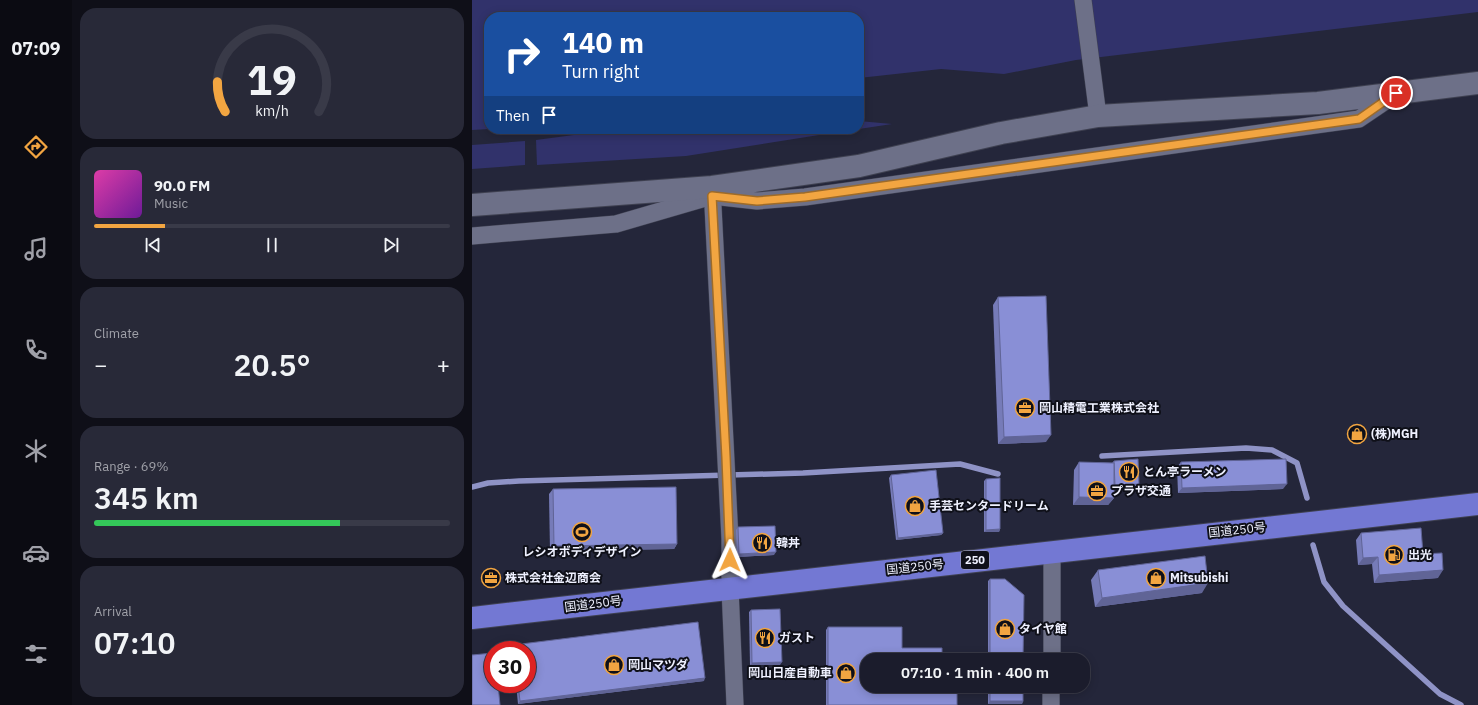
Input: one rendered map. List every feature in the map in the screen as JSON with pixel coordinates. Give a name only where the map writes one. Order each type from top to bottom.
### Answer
[{"type":"highway","name":"国道250号","points":[[472,618],[1052,551],[1478,504]]},
{"type":"street","points":[[1083,0],[1096,91],[1098,116]]},
{"type":"street","points":[[472,205],[712,192],[859,166],[1001,133],[1098,116],[1318,102],[1478,83]]},
{"type":"street","points":[[472,236],[616,224],[712,192],[757,201],[805,197],[1359,119],[1396,93]]},
{"type":"street","points":[[712,192],[730,538],[730,588],[735,705]]},
{"type":"street","points":[[1052,551],[1052,653]]},
{"type":"street","points":[[1051,693],[1051,705]]},
{"type":"shaded area","points":[[472,0],[1478,0],[1478,12],[1076,60],[1004,74],[941,69],[864,77],[864,12],[484,12],[484,129],[472,130]]},
{"type":"shaded area","points":[[864,121],[892,124],[864,128]]},
{"type":"shaded area","points":[[581,134],[825,134],[686,156],[537,165],[536,140]]},
{"type":"shaded area","points":[[525,141],[525,165],[472,169],[472,145]]},
{"type":"building","points":[[1046,296],[1051,435],[1004,437],[998,297]]},
{"type":"building","points":[[1138,459],[1139,484],[1115,485],[1114,461]]},
{"type":"building","points":[[1286,459],[1287,484],[1182,488],[1181,462]]},
{"type":"building","points":[[1079,462],[1114,463],[1114,498],[1079,497]]},
{"type":"building","name":"手芸センタードリーム","points":[[936,470],[943,533],[898,538],[891,475]]},
{"type":"building","points":[[1000,478],[1000,529],[986,530],[986,479]]},
{"type":"building","points":[[676,487],[677,544],[554,546],[553,489]]},
{"type":"building","points":[[775,526],[776,552],[739,554],[738,527]]},
{"type":"building","points":[[1421,528],[1423,554],[1442,553],[1443,570],[1379,575],[1378,557],[1363,558],[1361,533]]},
{"type":"building","points":[[1205,556],[1208,583],[1102,598],[1098,570]]},
{"type":"building","name":"タイヤ館","points":[[990,579],[1005,579],[1024,595],[1023,653],[990,653]]},
{"type":"building","name":"ガスト","points":[[780,609],[782,662],[752,663],[751,610]]},
{"type":"building","name":"岡山マツダ","points":[[698,622],[705,678],[520,701],[519,693],[536,693],[536,642]]},
{"type":"building","name":"岡山日産自動車","points":[[828,627],[902,627],[902,648],[942,648],[942,653],[860,653],[860,693],[957,693],[957,705],[828,705]]},
{"type":"building","points":[[484,654],[484,693],[499,693],[500,705],[472,705],[472,655]]},
{"type":"building","points":[[990,693],[1023,693],[1023,701],[990,701]]},
{"type":"waterway","points":[[1102,456],[1246,448],[1272,450],[1297,463],[1307,498]]},
{"type":"waterway","points":[[472,487],[488,483],[519,481],[803,473],[960,464],[998,474]]},
{"type":"waterway","points":[[1313,545],[1324,582],[1343,606],[1440,694],[1461,705]]},
{"type":"place","name":"岡山精電工業株式会社","points":[[1025,408]]},
{"type":"place","name":"(株)MGH","points":[[1357,434]]},
{"type":"place","name":"とん亭ラーメン","points":[[1129,472]]},
{"type":"place","name":"プラザ交通","points":[[1097,491]]},
{"type":"place","name":"手芸センタードリーム","points":[[915,506]]},
{"type":"place","name":"レシオボディデザイン","points":[[582,532]]},
{"type":"place","name":"韓丼","points":[[762,543]]},
{"type":"place","name":"出光","points":[[1394,555]]},
{"type":"place","name":"株式会社金辺商会","points":[[491,578]]},
{"type":"place","name":"Mitsubishi","points":[[1156,578]]},
{"type":"place","name":"タイヤ館","points":[[1005,629]]},
{"type":"place","name":"ガスト","points":[[765,638]]},
{"type":"place","name":"岡山マツダ","points":[[614,665]]},
{"type":"place","name":"岡山日産自動車","points":[[846,673]]},
{"type":"route","points":[[730,560],[712,196],[757,201],[805,197],[1359,119],[1396,93]]}]
